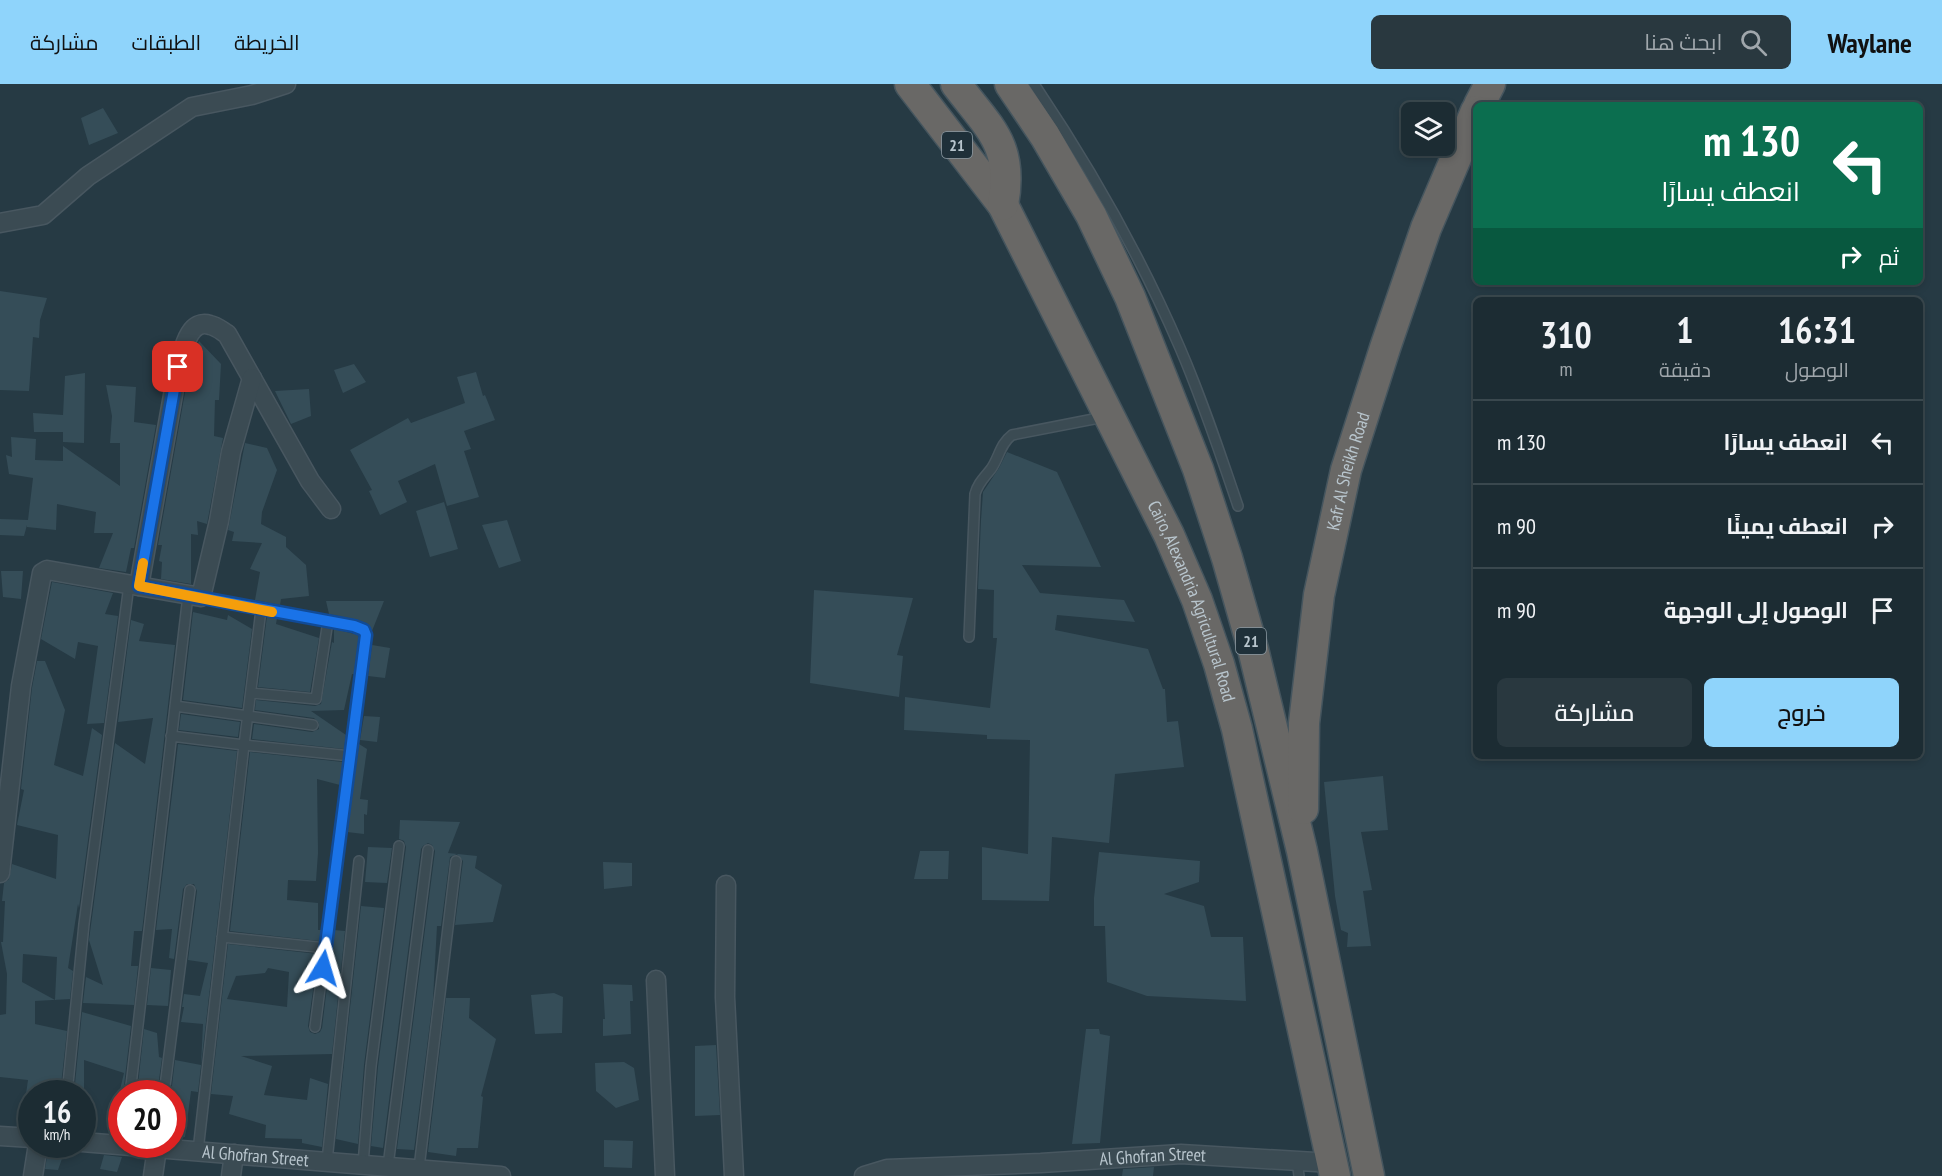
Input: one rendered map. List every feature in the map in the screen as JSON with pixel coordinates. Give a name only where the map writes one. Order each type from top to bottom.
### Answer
[{"type":"highway","name":"Cairo, Alexandria Agricultural Road","points":[[910,84],[1003,206],[1169,535],[1197,600],[1219,664],[1237,729],[1333,1169]]},
{"type":"highway","points":[[956,84],[1000,142],[1006,163],[1007,184],[1003,206]]},
{"type":"highway","name":"Cairo, Alexandria Agricultural Road","points":[[1010,84],[1045,136],[1091,215],[1130,297],[1198,469],[1253,649],[1302,852],[1369,1176]]},
{"type":"highway","points":[[1481,102],[1490,84]]},
{"type":"highway","name":"Kafr Al Sheikh Road","points":[[1302,852],[1304,723],[1312,653],[1319,595],[1346,470],[1426,228],[1473,118]]},
{"type":"street","points":[[0,224],[43,215],[88,176],[192,107],[252,95],[286,84]]},
{"type":"street","points":[[134,585],[178,367],[193,328],[202,324],[211,325],[227,334],[310,481],[331,508]]},
{"type":"street","points":[[0,873],[21,686],[42,573],[47,570],[195,596],[206,572],[219,521],[231,452],[252,378]]},
{"type":"street","points":[[726,885],[725,997],[734,1176]]},
{"type":"street","points":[[656,980],[665,1176]]},
{"type":"street","points":[[0,1136],[18,1137]]},
{"type":"street","name":"Al Ghofran Street","points":[[186,1150],[234,1154],[305,1168],[327,1161],[362,1170],[388,1166],[419,1168],[444,1173],[501,1176]]},
{"type":"street","points":[[231,1176],[234,1154]]},
{"type":"street","name":"Al Ghofran Street","points":[[864,1176],[1181,1154],[1298,1168],[1333,1169]]},
{"type":"street","points":[[33,1176],[36,1158]]},
{"type":"street","points":[[153,1176],[155,1158]]},
{"type":"lane","points":[[1034,84],[1105,196],[1144,271],[1180,348],[1238,506]]},
{"type":"lane","points":[[969,637],[975,494],[978,485],[991,470],[1003,444],[1018,432],[1109,416]]},
{"type":"lane","points":[[68,1080],[84,924],[134,585]]},
{"type":"lane","points":[[132,1080],[171,736],[195,596],[354,626],[364,630],[366,635],[315,1027]]},
{"type":"lane","points":[[198,1151],[261,610]]},
{"type":"lane","points":[[251,693],[316,699],[328,621]]},
{"type":"lane","points":[[175,706],[313,725]]},
{"type":"lane","points":[[171,736],[351,756]]},
{"type":"lane","points":[[362,1170],[371,1066],[399,846]]},
{"type":"lane","points":[[388,1166],[428,850]]},
{"type":"lane","points":[[327,1161],[359,861]]},
{"type":"lane","points":[[419,1168],[456,861]]},
{"type":"lane","points":[[166,1080],[190,890]]},
{"type":"lane","points":[[222,937],[326,948]]},
{"type":"building","points":[[103,108],[118,133],[89,145],[81,118]]},
{"type":"building","points":[[0,291],[47,298],[40,320],[39,338],[33,337],[29,391],[0,390]]},
{"type":"building","points":[[199,341],[221,364],[219,400],[215,400],[214,436],[223,438],[207,524],[197,521],[198,535],[191,534],[191,584],[161,579],[162,562],[159,561],[162,545],[158,545],[189,370]]},
{"type":"building","points":[[354,364],[366,382],[343,393],[334,370]]},
{"type":"building","points":[[476,372],[483,396],[485,395],[495,420],[464,431],[471,449],[464,451],[479,497],[447,506],[435,464],[398,481],[407,502],[380,515],[369,491],[372,490],[350,450],[408,418],[411,423],[465,403],[457,377]]},
{"type":"building","points":[[85,373],[84,443],[63,442],[63,432],[34,432],[33,413],[63,415],[65,376]]},
{"type":"building","points":[[106,385],[136,387],[134,422],[156,425],[134,548],[131,548],[126,572],[99,568],[113,533],[94,533],[96,512],[57,504],[56,530],[27,527],[27,525],[24,536],[0,535],[0,519],[28,520],[33,478],[9,474],[6,455],[12,457],[11,437],[36,439],[35,460],[63,461],[63,446],[120,486],[120,443],[110,443],[112,416]]},
{"type":"building","points":[[309,389],[311,416],[291,424],[275,391]]},
{"type":"building","points":[[245,443],[267,448],[277,470],[262,512],[261,524],[286,537],[286,547],[306,565],[309,596],[281,599],[280,605],[255,600],[260,572],[250,569],[262,543],[232,541],[234,532],[228,530]]},
{"type":"building","points":[[1007,452],[1057,472],[1101,567],[1022,565],[1040,593],[1124,600],[1135,622],[1057,615],[1055,630],[1148,649],[1163,689],[1165,689],[1167,722],[1178,721],[1184,767],[1115,774],[1109,843],[1052,837],[1049,901],[982,900],[982,847],[1028,854],[1030,740],[987,739],[987,735],[904,730],[905,697],[990,708],[997,638],[993,638],[994,590],[978,589],[981,520],[983,492]]},
{"type":"building","points":[[444,502],[458,549],[430,557],[416,511]]},
{"type":"building","points":[[507,520],[521,561],[499,568],[482,525]]},
{"type":"building","points":[[1,571],[23,571],[21,599],[3,597]]},
{"type":"building","points":[[52,582],[113,593],[105,614],[118,616],[104,723],[87,724],[98,646],[78,642],[75,659],[41,639]]},
{"type":"building","points":[[814,590],[913,598],[897,655],[903,656],[899,697],[810,683]]},
{"type":"building","points":[[326,601],[384,601],[372,631],[368,625],[357,620],[329,614]]},
{"type":"building","points":[[193,612],[227,620],[228,615],[252,629],[242,708],[183,700]]},
{"type":"building","points":[[267,616],[277,618],[276,624],[319,638],[310,692],[258,687]]},
{"type":"building","points":[[131,620],[144,624],[139,641],[175,645],[142,931],[134,931],[131,966],[138,966],[134,1005],[83,1003],[86,977],[103,985],[89,940],[115,743],[145,764],[153,718],[118,722]]},
{"type":"building","points":[[334,629],[359,635],[354,674],[352,674],[344,710],[311,711],[346,735],[344,749],[252,739],[254,724],[312,732],[319,729],[319,723],[314,718],[255,710],[256,700],[315,706],[321,704],[332,642],[334,643]]},
{"type":"building","points":[[372,645],[390,648],[385,678],[368,676]]},
{"type":"building","points":[[37,661],[45,661],[65,710],[54,765],[83,776],[92,728],[102,735],[79,908],[78,904],[68,968],[73,971],[70,999],[55,1000],[35,1001],[35,1024],[67,1031],[62,1080],[0,1077],[0,1015],[6,1014],[7,974],[1,942],[3,942],[4,883],[9,879],[12,864],[56,879],[58,835],[17,825],[24,790],[21,789],[32,688]],"holes":[[[23,954],[57,957],[55,1000],[22,982]]]},
{"type":"building","points":[[181,714],[240,722],[238,737],[179,730]]},
{"type":"building","points":[[364,716],[380,717],[377,742],[360,740]]},
{"type":"building","points":[[178,744],[237,751],[198,1092],[191,1091],[186,1129],[186,1080],[173,1080],[175,1060],[201,1065],[203,1024],[181,1022],[184,1007],[182,1007],[184,994],[200,996],[208,963],[188,960],[197,891],[194,884],[187,884],[183,889],[174,959],[169,958],[172,929],[156,930]]},
{"type":"building","points":[[359,744],[367,749],[360,799],[368,800],[367,815],[364,814],[364,834],[347,832]]},
{"type":"building","points":[[250,752],[343,762],[340,785],[317,779],[316,881],[288,880],[287,900],[318,903],[318,930],[321,930],[319,941],[230,931]]},
{"type":"building","points":[[1383,776],[1388,830],[1361,832],[1372,890],[1363,891],[1371,946],[1347,947],[1348,933],[1341,930],[1335,896],[1324,782]]},
{"type":"building","points":[[400,820],[460,822],[448,853],[477,856],[475,868],[502,885],[493,922],[455,925],[463,861],[457,854],[450,857],[441,926],[437,926],[433,999],[414,1150],[397,1149],[435,851],[428,843],[421,849],[383,1148],[371,1146],[378,1067],[406,847],[404,841],[399,839]]},
{"type":"building","points":[[368,847],[392,848],[387,883],[365,882]]},
{"type":"building","points":[[920,851],[949,851],[948,879],[914,879]]},
{"type":"building","points":[[1099,852],[1200,861],[1199,882],[1164,894],[1204,906],[1211,937],[1243,937],[1246,1001],[1147,996],[1107,982],[1105,926],[1094,926],[1094,898]]},
{"type":"building","points":[[603,862],[632,863],[632,886],[604,889]]},
{"type":"building","points":[[361,906],[384,908],[364,1065],[358,1144],[336,1139]]},
{"type":"building","points":[[334,930],[345,931],[332,1054],[241,1056],[272,1066],[264,1095],[307,1100],[310,1078],[328,1084],[322,1147],[302,1143],[302,1139],[265,1138],[266,1125],[229,1114],[233,1096],[211,1094],[228,944],[318,954],[308,1026],[310,1032],[315,1034],[322,1028]],"holes":[[[268,968],[289,972],[287,1007],[227,999],[236,976],[265,973]]]},
{"type":"building","points":[[151,968],[171,970],[168,1006],[147,1005]]},
{"type":"building","points":[[603,984],[632,985],[631,1034],[603,1036],[603,1019],[605,1019]]},
{"type":"building","points":[[554,993],[563,997],[562,1033],[535,1034],[531,995]]},
{"type":"building","points":[[446,998],[470,998],[469,1018],[496,1039],[481,1096],[483,1097],[478,1148],[457,1148],[456,1156],[428,1152]]},
{"type":"building","points":[[82,1012],[131,1026],[125,1080],[122,1080],[124,1073],[84,1060],[84,1080],[75,1080]]},
{"type":"building","points":[[144,1029],[157,1033],[159,1057],[162,1058],[159,1080],[139,1080]]},
{"type":"building","points":[[1086,1029],[1099,1029],[1100,1034],[1110,1036],[1100,1143],[1072,1144]]},
{"type":"building","points":[[716,1045],[720,1115],[695,1116],[695,1046]]},
{"type":"building","points":[[624,1062],[634,1068],[639,1100],[616,1108],[596,1091],[595,1063]]},
{"type":"building","points":[[604,1140],[633,1141],[632,1168],[604,1167]]},
{"type":"building","points":[[104,1155],[108,1155],[108,1158],[122,1158],[117,1172],[100,1169]]},
{"type":"building","points":[[47,1158],[62,1158],[58,1170],[45,1169]]},
{"type":"building","points":[[1154,1167],[1153,1176],[1122,1176],[1123,1169]]},
{"type":"slow traffic","points":[[143,563],[139,586],[272,612]]},
{"type":"route","points":[[178,367],[139,586],[354,626],[364,630],[366,635],[323,968]]}]
